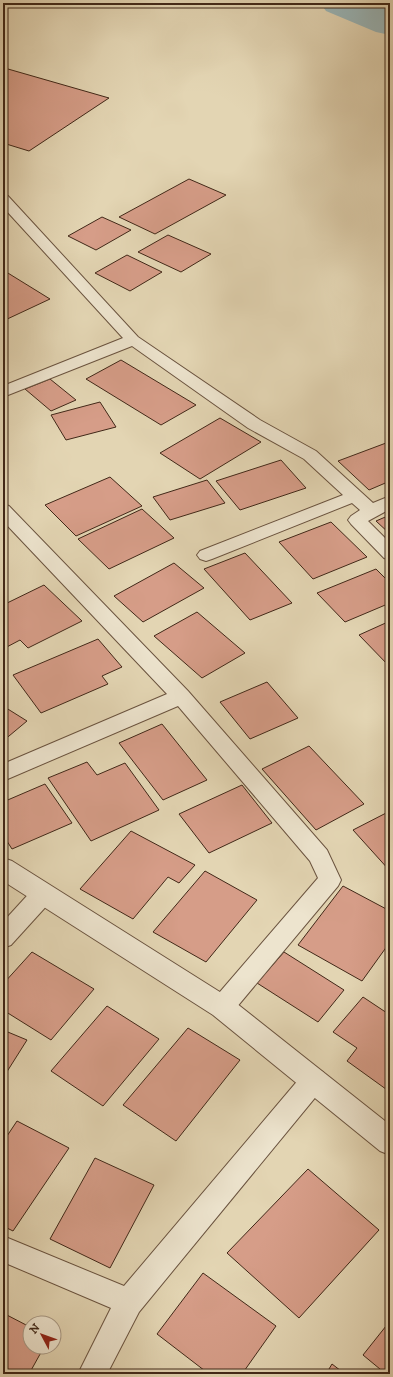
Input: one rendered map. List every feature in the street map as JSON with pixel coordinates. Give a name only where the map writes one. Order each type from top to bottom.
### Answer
[{"type":"street","points":[[3,868],[222,1007],[390,1142]]},
{"type":"lane","points":[[3,199],[133,340],[254,424],[310,455],[371,511]]},
{"type":"lane","points":[[3,392],[133,340]]},
{"type":"lane","points":[[206,555],[355,496]]},
{"type":"lane","points":[[390,502],[357,520],[390,554]]},
{"type":"lane","points":[[3,510],[181,696],[320,856],[330,880],[222,1007]]},
{"type":"lane","points":[[3,773],[181,696]]},
{"type":"lane","points":[[3,938],[43,894]]},
{"type":"lane","points":[[92,1374],[129,1302],[314,1080]]},
{"type":"lane","points":[[3,1249],[129,1302]]},
{"type":"building","points":[[8,69],[109,98],[29,151],[3,143],[3,72]]},
{"type":"building","points":[[189,179],[226,195],[155,234],[119,217]]},
{"type":"building","points":[[102,217],[131,230],[96,250],[68,236]]},
{"type":"building","points":[[168,235],[211,254],[181,272],[138,252]]},
{"type":"building","points":[[127,255],[162,272],[130,291],[95,273]]},
{"type":"building","points":[[3,270],[50,299],[3,321]]},
{"type":"building","points":[[121,360],[196,405],[161,425],[86,379]]},
{"type":"building","points":[[50,379],[76,400],[51,411],[25,389]]},
{"type":"building","points":[[100,402],[116,427],[66,440],[51,415]]},
{"type":"building","points":[[220,418],[261,442],[200,479],[160,453]]},
{"type":"building","points":[[386,443],[390,447],[390,481],[369,490],[338,461]]},
{"type":"building","points":[[281,460],[306,488],[240,510],[216,481]]},
{"type":"building","points":[[110,477],[142,506],[76,536],[45,505]]},
{"type":"building","points":[[207,480],[225,503],[170,520],[153,497]]},
{"type":"building","points":[[142,509],[174,538],[109,569],[78,539]]},
{"type":"building","points":[[390,515],[390,534],[376,521]]},
{"type":"building","points":[[331,522],[367,557],[313,579],[279,542]]},
{"type":"building","points":[[245,553],[292,603],[250,620],[204,569]]},
{"type":"building","points":[[174,563],[204,588],[143,622],[114,596]]},
{"type":"building","points":[[376,569],[390,583],[390,603],[345,622],[317,593]]},
{"type":"building","points":[[44,585],[82,621],[28,648],[20,640],[3,649],[3,605]]},
{"type":"building","points":[[197,612],[245,653],[202,678],[154,636]]},
{"type":"building","points":[[390,621],[390,667],[359,635]]},
{"type":"building","points":[[98,639],[122,667],[102,676],[108,684],[41,713],[13,675]]},
{"type":"building","points":[[267,682],[298,718],[250,739],[220,702]]},
{"type":"building","points":[[3,706],[27,721],[3,741]]},
{"type":"building","points":[[162,724],[207,780],[163,800],[119,743]]},
{"type":"building","points":[[309,746],[364,804],[316,830],[262,769]]},
{"type":"building","points":[[87,762],[97,775],[125,763],[159,810],[91,841],[48,778]]},
{"type":"building","points":[[45,784],[72,823],[12,849],[3,835],[3,802]]},
{"type":"building","points":[[242,785],[272,823],[209,853],[179,814]]},
{"type":"building","points":[[390,811],[390,871],[353,830]]},
{"type":"building","points":[[131,831],[195,865],[179,883],[168,877],[133,919],[80,889]]},
{"type":"building","points":[[205,871],[257,900],[206,962],[153,932]]},
{"type":"building","points":[[343,886],[390,911],[390,942],[362,981],[298,945]]},
{"type":"building","points":[[32,952],[94,989],[51,1040],[3,1010],[3,984]]},
{"type":"building","points":[[284,952],[344,990],[318,1022],[257,983]]},
{"type":"building","points":[[363,997],[390,1015],[390,1092],[347,1061],[357,1048],[333,1032]]},
{"type":"building","points":[[107,1006],[159,1039],[103,1106],[51,1071]]},
{"type":"building","points":[[188,1028],[240,1060],[176,1141],[123,1105]]},
{"type":"building","points":[[3,1030],[27,1040],[3,1078]]},
{"type":"building","points":[[17,1121],[69,1148],[13,1231],[3,1226],[3,1142]]},
{"type":"building","points":[[95,1158],[154,1185],[110,1268],[50,1239]]},
{"type":"building","points":[[308,1169],[379,1230],[299,1318],[227,1253]]},
{"type":"building","points":[[203,1273],[276,1326],[242,1374],[209,1374],[157,1334]]},
{"type":"building","points":[[3,1313],[22,1323],[22,1355],[40,1355],[29,1374],[3,1374]]},
{"type":"building","points":[[390,1321],[390,1374],[386,1374],[363,1355]]},
{"type":"building","points":[[332,1364],[345,1374],[326,1374]]},
{"type":"waterway","points":[[340,3],[390,23]]}]
